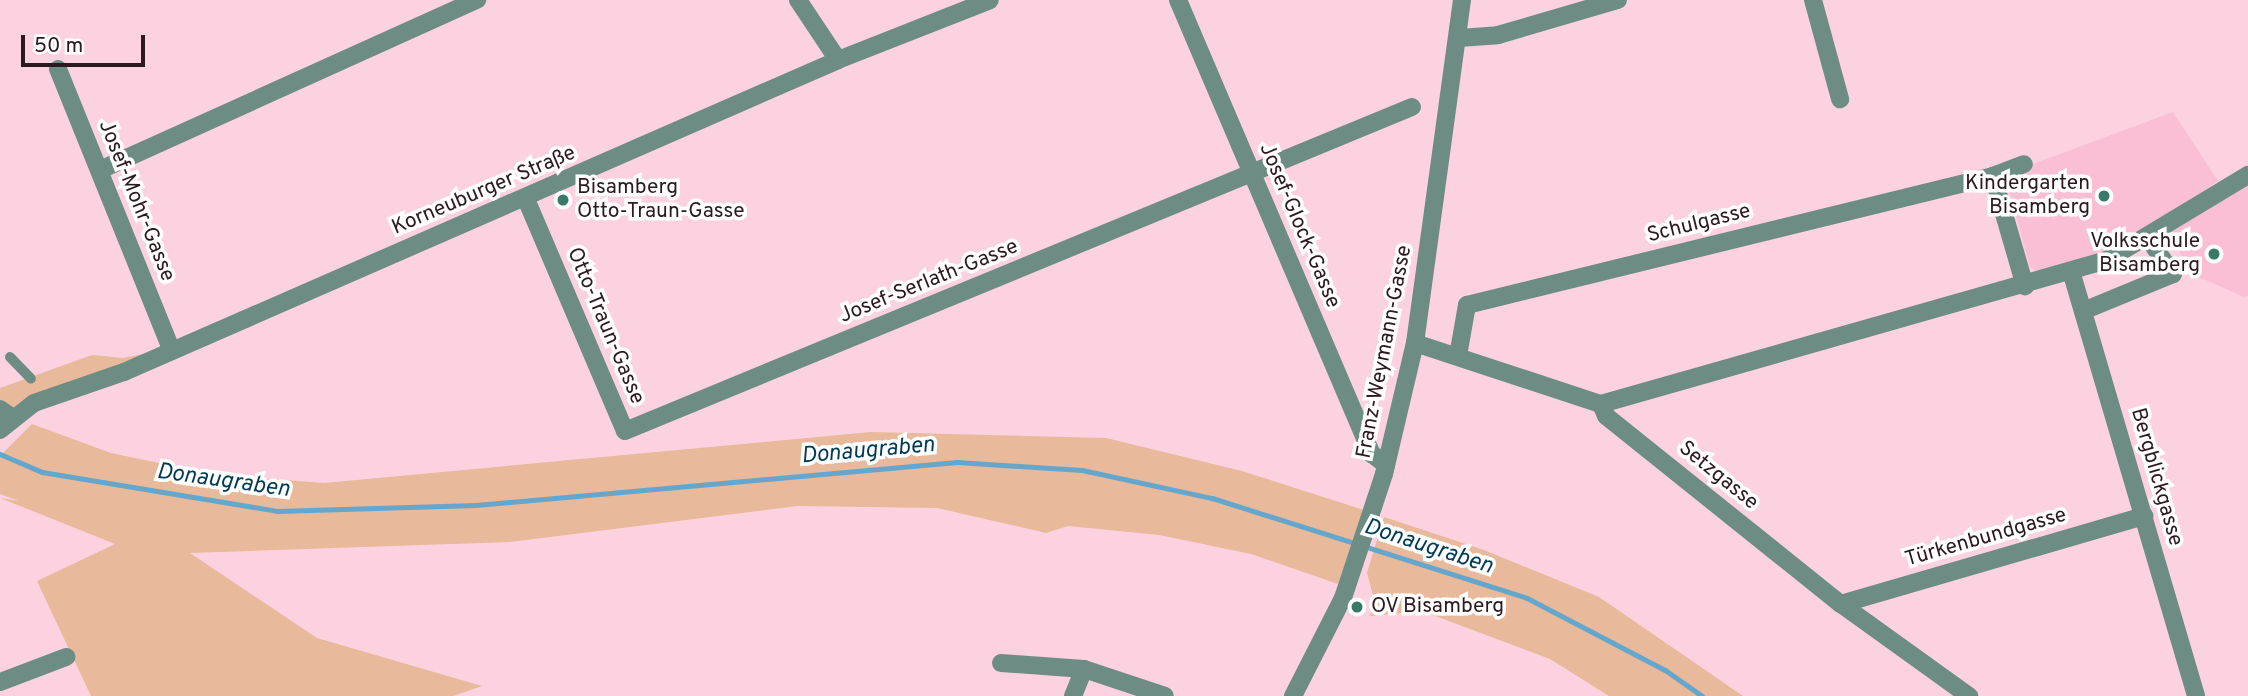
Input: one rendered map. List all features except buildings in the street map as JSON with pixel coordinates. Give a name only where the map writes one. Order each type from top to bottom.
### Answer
[{"type":"street","points":[[100,170],[478,0]]},
{"type":"street","points":[[798,0],[838,60]]},
{"type":"street","name":"Korneuburger Straße","points":[[4,421],[34,403],[124,372],[171,349],[526,199],[838,60],[990,0]]},
{"type":"street","name":"Josef-Glock-Gasse","points":[[1178,0],[1372,454],[1386,465]]},
{"type":"street","name":"Franz-Weymann-Gasse","points":[[1293,696],[1353,570],[1386,465],[1415,343],[1459,38],[1462,0]]},
{"type":"street","points":[[1459,38],[1498,35],[1618,0]]},
{"type":"street","points":[[1813,0],[1840,99]]},
{"type":"street","name":"Josef-Mohr-Gasse","points":[[58,69],[171,349]]},
{"type":"street","name":"Josef-Serlath-Gasse","points":[[625,431],[1412,107]]},
{"type":"street","name":"Schulgasse","points":[[1458,356],[1467,305],[1993,176],[2024,164]]},
{"type":"street","points":[[1415,343],[1601,404],[2071,271],[2148,238],[2248,175]]},
{"type":"street","points":[[1993,176],[2025,286]]},
{"type":"street","name":"Otto-Traun-Gasse","points":[[526,199],[625,431]]},
{"type":"street","points":[[2083,311],[2173,274],[2148,238]]},
{"type":"street","name":"Bergblickgasse","points":[[2071,271],[2196,696]]},
{"type":"street","name":"Setzgasse","points":[[1601,404],[1606,416],[1841,604],[1969,696]]},
{"type":"street","name":"Türkenbundgasse","points":[[1841,604],[2144,516]]},
{"type":"street","points":[[0,682],[66,657]]},
{"type":"street","points":[[1001,663],[1084,669],[1165,696]]},
{"type":"street","points":[[1073,696],[1084,669]]},
{"type":"lane","points":[[10,357],[31,379]]},
{"type":"shaded area","name":"Kindergarten Bisamberg","points":[[2173,112],[2218,181],[2115,250],[2043,275],[2030,267],[2006,179],[2031,172],[2030,165]]},
{"type":"shaded area","name":"Volksschule Bisamberg","points":[[2248,185],[2248,296],[2244,297],[2192,274],[2169,233]]},
{"type":"shaded area","points":[[171,349],[13,418],[0,409],[0,388],[92,355],[123,358]]},
{"type":"shaded area","points":[[32,424],[111,453],[217,475],[324,483],[871,432],[1106,438],[1242,471],[1364,510],[1338,584],[1251,554],[1159,535],[1068,526],[1046,533],[937,508],[797,506],[510,542],[190,553],[317,638],[482,686],[453,696],[91,696],[37,581],[115,544],[0,498],[19,501],[0,494],[0,456]]},
{"type":"shaded area","points":[[1384,517],[1484,550],[1599,597],[1743,696],[1609,696],[1550,659],[1422,611],[1370,616],[1374,599],[1367,573]]},
{"type":"waterway","name":"Donaugraben","points":[[0,454],[42,472],[277,511],[476,505],[957,462],[1082,470],[1212,498],[1527,598],[1665,670],[1702,696]]},
{"type":"place","name":"Kindergarten Bisamberg","points":[[2104,196]]},
{"type":"place","name":"Bisamberg Otto-Traun-Gasse","points":[[563,200]]},
{"type":"place","name":"Volksschule Bisamberg","points":[[2214,254]]},
{"type":"place","name":"OV Bisamberg","points":[[1357,607]]}]
